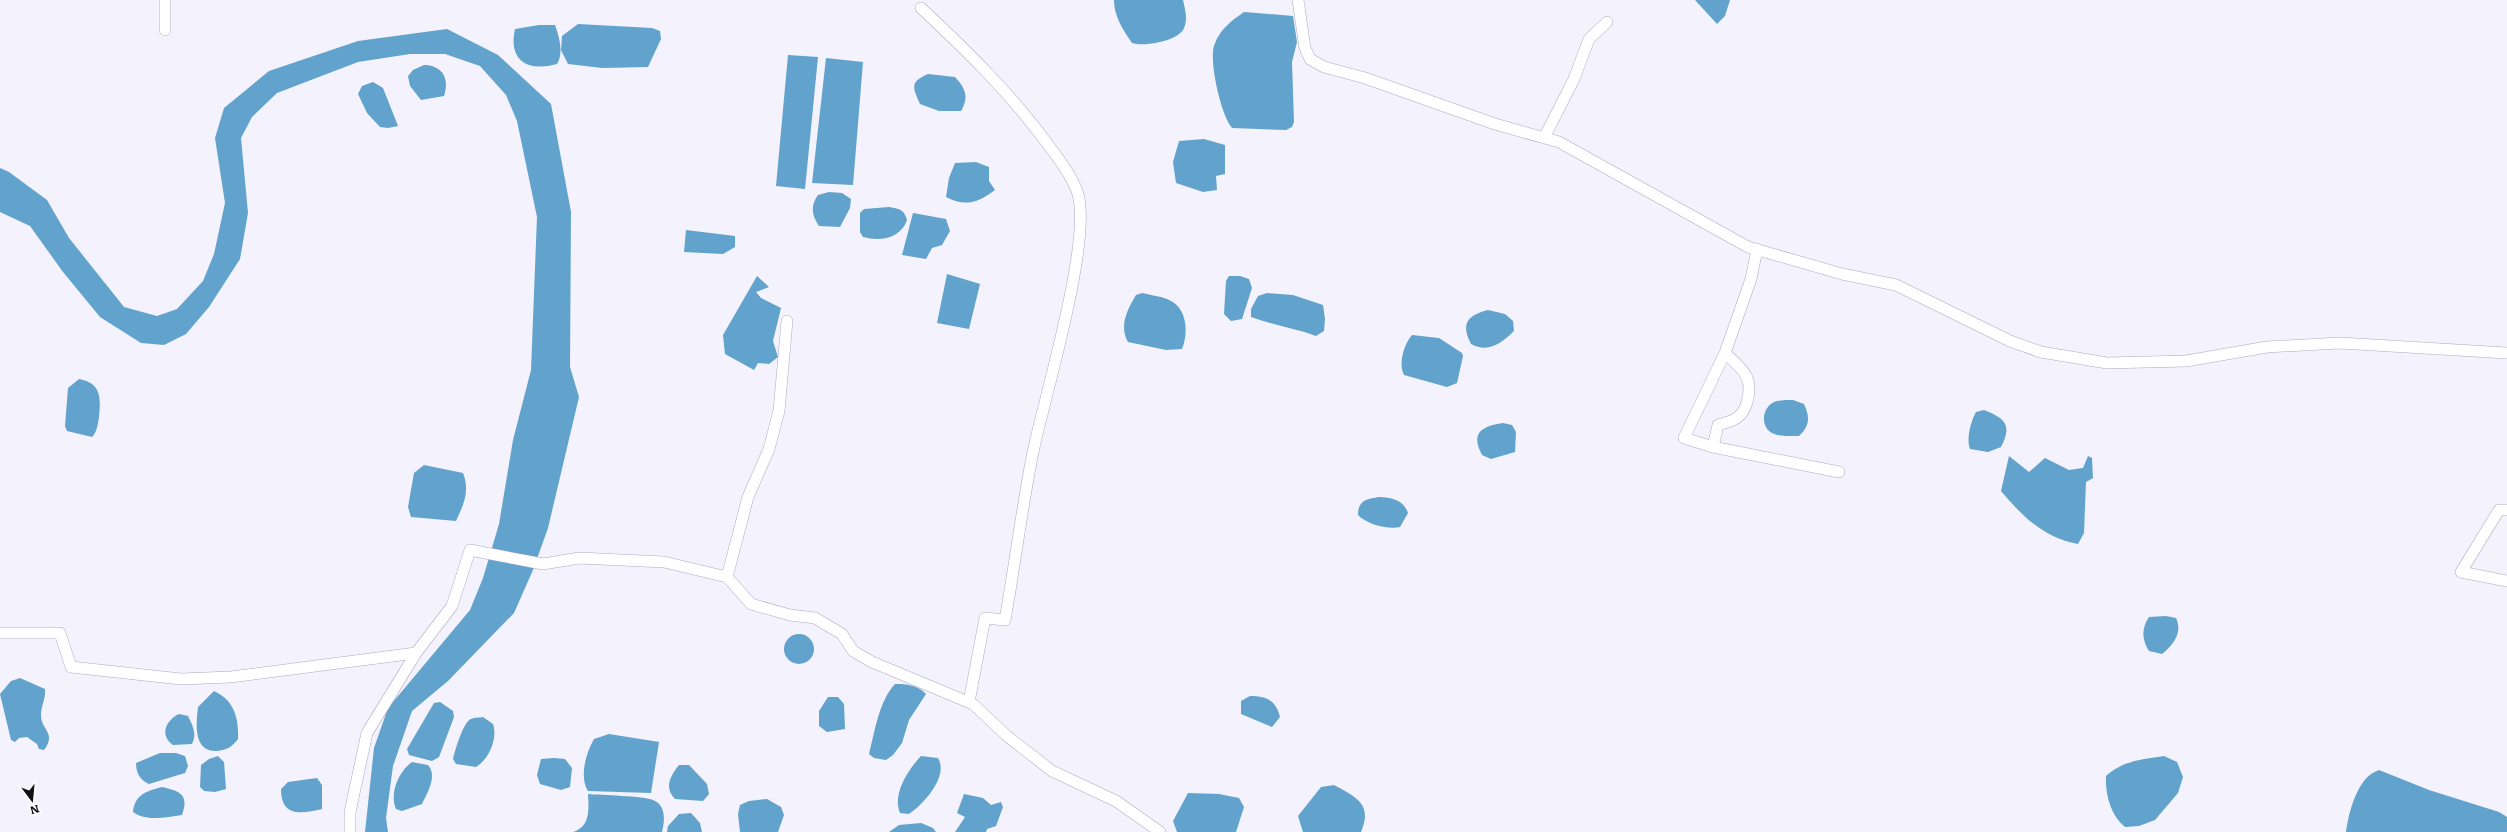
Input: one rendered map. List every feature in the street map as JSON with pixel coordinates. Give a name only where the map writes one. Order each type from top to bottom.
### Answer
[{"type":"street","points":[[164,0],[165,30]]},
{"type":"street","points":[[1298,0],[1305,48],[1310,59],[1324,67],[1365,78],[1495,124],[1559,142],[1748,247],[1842,274],[1896,285],[2010,341],[2041,352],[2107,363],[2186,361],[2267,347],[2340,343],[2507,353]]},
{"type":"street","points":[[921,8],[968,52],[1024,112],[1063,166],[1078,193],[1081,225],[1070,295],[1033,453],[1005,620],[985,618],[969,702]]},
{"type":"street","points":[[1544,138],[1574,79],[1589,39],[1606,22]]},
{"type":"street","points":[[1757,249],[1751,279],[1725,353],[1684,438],[1713,446],[1839,472]]},
{"type":"street","points":[[727,577],[748,497],[769,449],[780,411],[787,321]]},
{"type":"street","points":[[1713,446],[1718,425],[1736,420],[1745,410],[1751,388],[1746,375],[1725,353]]},
{"type":"street","points":[[2507,510],[2499,510],[2461,572],[2507,581]]},
{"type":"street","points":[[350,832],[350,812],[366,733],[416,653],[452,606],[470,550],[543,564],[579,558],[620,558],[664,562],[727,577],[750,604],[790,615],[815,618],[842,634],[853,652],[969,702],[1007,736],[1052,771],[1116,801],[1160,832]]},
{"type":"street","points":[[0,633],[60,633],[71,667],[181,679],[231,677],[416,653]]},
{"type":"water","points":[[1114,0],[1183,0],[1186,18],[1184,28],[1181,33],[1169,40],[1144,44],[1132,43],[1117,17]]},
{"type":"water","points":[[1695,0],[1730,0],[1725,16],[1717,24]]},
{"type":"water","points":[[1244,12],[1293,16],[1297,42],[1292,62],[1294,122],[1292,127],[1286,130],[1232,128],[1220,101],[1213,64],[1214,46],[1222,31],[1230,22]]},
{"type":"water","points":[[578,24],[652,28],[660,31],[661,39],[648,67],[602,68],[568,64],[561,50],[562,36]]},
{"type":"water","points":[[539,25],[555,25],[560,50],[557,64],[547,66],[529,65],[522,62],[518,56],[515,49],[514,40],[515,29]]},
{"type":"water","points":[[447,29],[498,55],[551,104],[571,212],[570,367],[579,397],[548,528],[533,570],[514,613],[448,681],[412,711],[393,766],[386,818],[388,832],[365,832],[374,748],[388,708],[470,610],[483,578],[499,524],[513,440],[531,370],[537,217],[517,121],[506,95],[480,66],[445,54],[410,54],[358,62],[277,93],[252,117],[241,138],[248,213],[240,259],[209,307],[186,334],[164,345],[141,343],[100,317],[63,272],[30,226],[0,212],[0,168],[9,172],[47,200],[69,238],[124,307],[157,316],[177,309],[203,281],[214,254],[225,203],[215,138],[224,108],[269,71],[358,41]]},
{"type":"water","points":[[788,55],[818,57],[805,189],[776,186]]},
{"type":"water","points":[[826,58],[863,62],[853,185],[812,183]]},
{"type":"water","points":[[424,65],[436,67],[443,74],[446,84],[444,96],[421,100],[410,86],[408,76],[413,70]]},
{"type":"water","points":[[928,74],[955,77],[962,85],[966,97],[961,111],[939,111],[920,104],[914,90],[914,86],[918,80]]},
{"type":"water","points":[[373,82],[383,88],[398,126],[388,128],[380,127],[367,113],[358,94],[362,86]]},
{"type":"water","points":[[1204,139],[1225,145],[1225,174],[1216,176],[1217,190],[1203,192],[1176,183],[1173,162],[1179,141]]},
{"type":"water","points":[[976,162],[989,167],[989,181],[995,190],[977,201],[965,203],[946,197],[949,178],[955,163]]},
{"type":"water","points":[[829,192],[842,193],[851,199],[850,208],[840,227],[819,226],[813,215],[815,199],[818,195]]},
{"type":"water","points":[[889,207],[901,210],[906,216],[907,220],[900,231],[895,235],[883,239],[863,237],[860,232],[860,213],[864,209]]},
{"type":"water","points":[[913,213],[946,219],[950,231],[942,245],[932,248],[926,259],[902,255]]},
{"type":"water","points":[[686,230],[735,236],[735,247],[723,254],[684,252]]},
{"type":"water","points":[[947,274],[980,284],[969,329],[937,323]]},
{"type":"water","points":[[757,276],[769,287],[756,292],[761,298],[781,308],[773,341],[778,357],[769,364],[758,363],[754,370],[725,354],[723,335]]},
{"type":"water","points":[[1229,276],[1240,276],[1249,279],[1252,288],[1242,319],[1231,321],[1224,314],[1226,281]]},
{"type":"water","points":[[1142,293],[1167,299],[1174,302],[1179,307],[1185,320],[1186,328],[1182,349],[1166,350],[1128,342],[1124,330],[1125,318],[1136,295]]},
{"type":"water","points":[[1267,293],[1293,295],[1323,305],[1325,319],[1324,331],[1316,336],[1251,317],[1251,309],[1258,296]]},
{"type":"water","points":[[1488,310],[1505,314],[1513,321],[1514,331],[1494,346],[1483,348],[1477,347],[1471,344],[1466,331],[1466,325],[1475,314]]},
{"type":"water","points":[[1412,335],[1439,338],[1462,353],[1463,356],[1457,383],[1447,387],[1404,375],[1402,370],[1402,360],[1404,349]]},
{"type":"water","points":[[79,379],[92,384],[98,392],[100,410],[96,430],[92,437],[67,431],[65,426],[68,388]]},
{"type":"water","points":[[1781,400],[1793,400],[1804,404],[1808,417],[1805,429],[1799,436],[1782,436],[1772,433],[1768,430],[1764,422],[1767,408],[1774,402]]},
{"type":"water","points":[[1984,410],[2001,419],[2006,427],[2005,439],[2001,447],[1988,452],[1970,449],[1969,445],[1970,430],[1974,416],[1976,412]]},
{"type":"water","points":[[1503,423],[1512,425],[1516,432],[1515,452],[1491,459],[1482,455],[1477,441],[1480,432],[1489,426]]},
{"type":"water","points":[[2009,456],[2029,472],[2045,458],[2069,470],[2083,468],[2088,456],[2092,458],[2093,478],[2086,482],[2084,533],[2078,544],[2055,537],[2035,525],[2017,509],[2001,491]]},
{"type":"water","points":[[424,465],[463,473],[466,492],[464,503],[456,521],[411,517],[408,507],[414,473]]},
{"type":"water","points":[[1379,497],[1396,500],[1406,508],[1408,513],[1400,527],[1390,528],[1378,526],[1366,521],[1358,515],[1358,510],[1361,503]]},
{"type":"water","points":[[2166,616],[2176,618],[2178,623],[2178,634],[2170,647],[2162,654],[2149,651],[2143,634],[2146,621],[2149,617]]},
{"type":"water","points":[[799,634],[810,638],[814,649],[810,660],[799,664],[788,660],[784,649],[788,638]]},
{"type":"water","points":[[20,678],[45,689],[41,715],[43,725],[49,735],[49,739],[44,750],[39,749],[37,744],[27,737],[19,738],[15,742],[11,740],[0,694],[11,681]]},
{"type":"water","points":[[895,684],[912,686],[926,694],[909,720],[902,743],[893,755],[886,760],[874,758],[869,754],[878,717],[885,699]]},
{"type":"water","points":[[214,691],[226,699],[234,710],[238,731],[238,739],[234,744],[229,748],[217,751],[209,750],[204,747],[200,742],[197,729],[198,707]]},
{"type":"water","points":[[1250,696],[1270,700],[1276,707],[1280,717],[1272,727],[1241,714],[1241,701]]},
{"type":"water","points":[[828,697],[838,697],[844,704],[845,729],[827,732],[819,726],[819,711]]},
{"type":"water","points":[[440,702],[453,711],[454,717],[439,757],[432,761],[409,755],[407,749],[434,703]]},
{"type":"water","points":[[179,714],[188,716],[194,730],[192,744],[173,745],[166,737],[165,732],[168,724]]},
{"type":"water","points":[[483,717],[493,724],[494,730],[493,742],[488,754],[476,767],[456,764],[453,759],[465,725],[472,718]]},
{"type":"water","points":[[609,734],[659,742],[651,793],[588,791],[585,785],[584,772],[588,751],[594,739]]},
{"type":"water","points":[[160,753],[176,753],[185,756],[188,766],[185,773],[149,784],[139,776],[136,763]]},
{"type":"water","points":[[218,756],[224,762],[226,789],[215,792],[204,791],[200,787],[201,765],[209,759]]},
{"type":"water","points":[[921,756],[938,758],[941,765],[938,781],[928,797],[921,804],[909,814],[900,813],[898,798],[900,790],[911,768]]},
{"type":"water","points":[[2164,756],[2177,762],[2183,777],[2178,793],[2155,820],[2139,826],[2125,827],[2116,817],[2110,804],[2106,776],[2112,771],[2126,764]]},
{"type":"water","points":[[541,759],[565,759],[572,768],[570,787],[561,790],[540,784],[537,775]]},
{"type":"water","points":[[412,762],[428,765],[432,774],[431,784],[422,804],[402,811],[396,809],[394,803],[396,783],[403,771]]},
{"type":"water","points":[[679,765],[689,765],[707,784],[709,794],[703,801],[675,799],[672,795],[669,786],[673,773]]},
{"type":"water","points":[[2379,770],[2429,790],[2499,812],[2507,817],[2507,832],[2346,832],[2349,815],[2355,796],[2365,780],[2371,774]]},
{"type":"water","points":[[317,778],[322,785],[322,809],[300,812],[288,809],[284,805],[281,789],[288,782]]},
{"type":"water","points":[[1334,785],[1349,793],[1360,802],[1364,808],[1365,815],[1361,832],[1303,832],[1298,816],[1321,787]]},
{"type":"water","points":[[162,787],[179,792],[182,795],[184,798],[184,808],[182,815],[163,818],[150,818],[133,812],[136,801],[139,797],[151,790]]},
{"type":"water","points":[[1188,793],[1219,794],[1239,798],[1244,807],[1236,832],[1177,832],[1173,821]]},
{"type":"water","points":[[588,794],[632,797],[657,802],[664,813],[662,832],[573,832],[579,830],[583,826],[587,817]]},
{"type":"water","points":[[964,794],[983,798],[991,805],[1001,802],[1003,807],[996,826],[987,829],[986,832],[955,832],[965,817],[957,813]]},
{"type":"water","points":[[767,799],[781,807],[784,815],[778,832],[740,832],[738,814],[740,805],[749,801]]},
{"type":"water","points":[[691,813],[700,823],[702,832],[667,832],[668,826],[679,814]]},
{"type":"water","points":[[921,823],[933,828],[936,832],[889,832],[899,825]]}]
